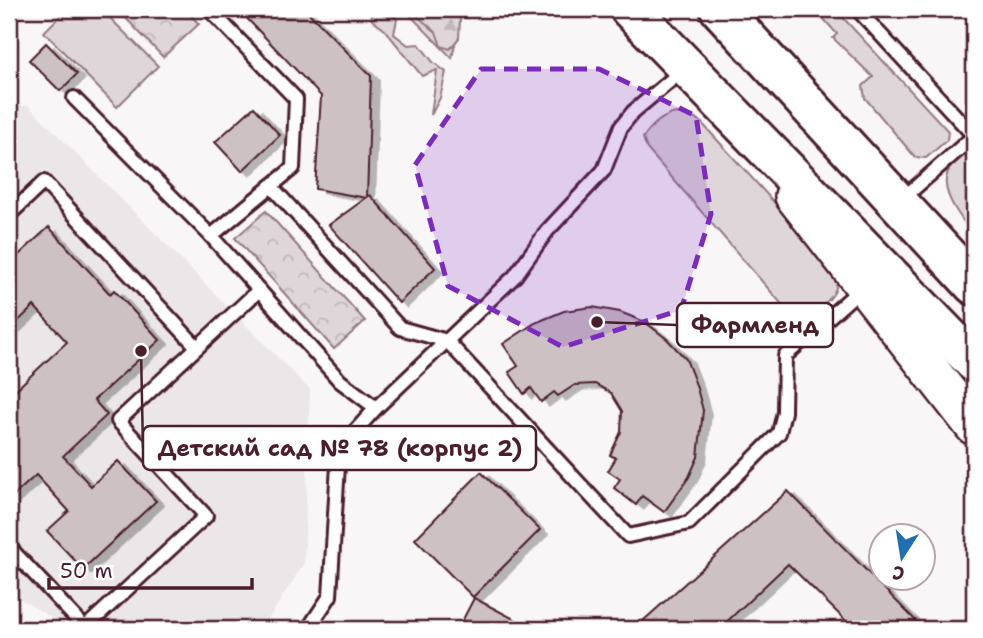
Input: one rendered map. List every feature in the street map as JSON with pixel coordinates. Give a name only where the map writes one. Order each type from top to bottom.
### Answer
[{"type":"highway","points":[[630,9],[974,362]]},
{"type":"highway","points":[[720,9],[974,285]]},
{"type":"highway","points":[[902,209],[974,267]]},
{"type":"main road","points":[[718,99],[974,426]]},
{"type":"lane","points":[[209,9],[296,99],[293,168],[211,236]]},
{"type":"lane","points":[[857,9],[974,136],[902,209]]},
{"type":"lane","points":[[308,629],[330,596],[339,449],[376,408],[515,276],[547,231],[604,170],[621,127],[633,112],[687,67]]},
{"type":"lane","points":[[74,98],[211,236],[340,381],[376,408]]},
{"type":"lane","points":[[9,215],[44,182],[197,348]]},
{"type":"lane","points":[[271,186],[400,328],[447,341],[628,536],[689,523],[779,433],[784,412],[785,356],[864,287]]},
{"type":"lane","points":[[9,547],[85,628],[206,516],[118,421],[259,290]]},
{"type":"highlighted area","points":[[481,69],[599,69],[696,116],[711,214],[681,310],[563,347],[448,286],[415,165]]},
{"type":"shaded area","points":[[9,105],[29,106],[310,390],[304,563],[262,629],[70,629],[9,592]]},
{"type":"green space","points":[[67,9],[101,9],[158,66],[117,107],[44,32]]},
{"type":"green space","points":[[117,9],[185,9],[199,24],[163,57]]},
{"type":"green space","points":[[371,9],[387,9],[397,19],[394,34],[408,45],[419,44],[433,62],[446,72],[440,98],[431,115],[437,70],[422,76],[385,30],[372,20]]},
{"type":"green space","points":[[404,9],[449,9],[460,21],[452,58]]},
{"type":"green space","points":[[409,9],[451,9],[460,19],[459,38],[450,49],[441,46],[436,32]]},
{"type":"green space","points":[[815,9],[835,9],[948,131],[947,140],[926,158],[915,157],[865,98],[863,86],[873,77],[833,38],[837,34]]},
{"type":"green space","points":[[676,113],[699,120],[833,267],[837,277],[834,293],[799,324],[647,149],[643,138],[646,134],[662,119]]},
{"type":"green space","points":[[974,151],[974,235],[951,201],[946,178],[950,168],[959,159]]},
{"type":"green space","points":[[266,211],[365,321],[334,349],[235,238]]},
{"type":"building","points":[[238,9],[305,9],[371,76],[367,198],[315,189],[321,96]]},
{"type":"building","points":[[46,43],[77,74],[60,91],[29,60]]},
{"type":"building","points":[[254,107],[280,135],[242,171],[215,142]]},
{"type":"building","points":[[370,195],[435,268],[399,303],[329,225]]},
{"type":"building","points":[[49,227],[110,294],[114,290],[160,340],[94,400],[107,415],[63,456],[91,486],[118,461],[156,501],[83,569],[47,531],[69,511],[36,475],[9,500],[9,396],[67,342],[34,306],[9,330],[9,264]]},
{"type":"building","points":[[592,307],[620,312],[645,322],[667,339],[686,359],[696,385],[703,410],[698,457],[689,477],[664,512],[642,496],[636,505],[614,488],[620,479],[608,471],[616,458],[610,455],[621,432],[622,411],[611,393],[595,384],[575,385],[558,396],[554,392],[541,402],[531,388],[524,394],[509,372],[518,366],[503,344],[535,323],[564,311]]},
{"type":"building","points":[[481,472],[540,530],[473,597],[415,539]]},
{"type":"building","points":[[788,491],[867,571],[867,592],[888,592],[924,629],[854,629],[788,564],[719,629],[634,629]]},
{"type":"building","points":[[474,598],[533,629],[458,629]]},
{"type":"place","name":"Фармленд","points":[[597,322]]},
{"type":"place","name":"Детский сад № 78 (корпус 2)","points":[[141,351]]}]
